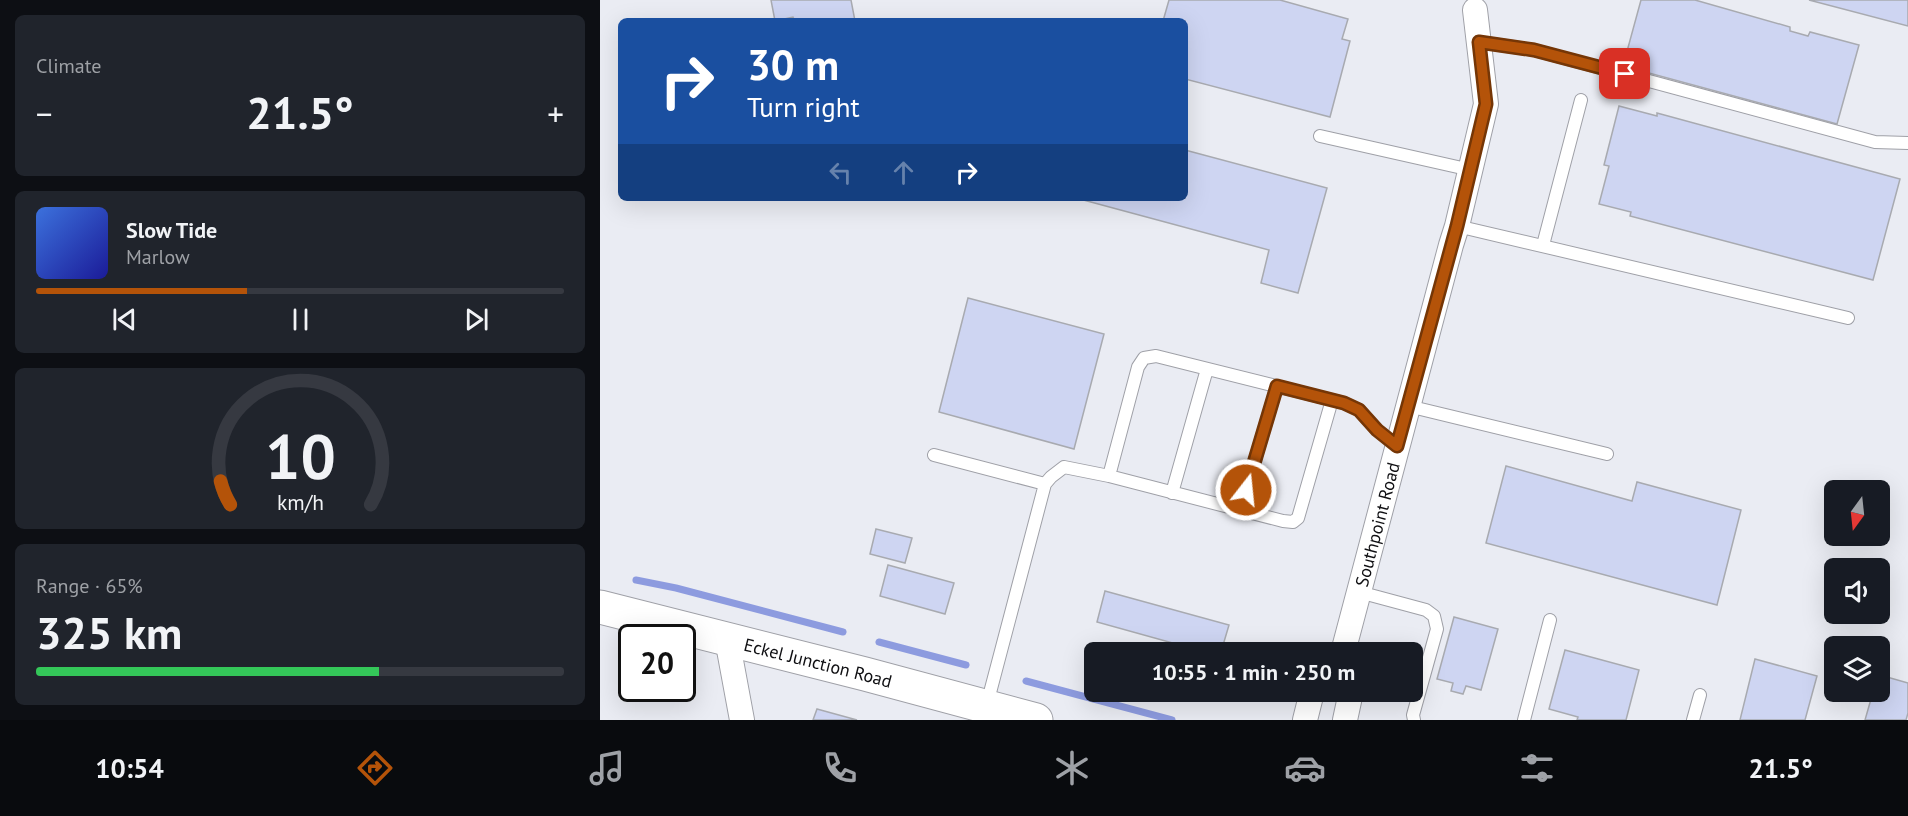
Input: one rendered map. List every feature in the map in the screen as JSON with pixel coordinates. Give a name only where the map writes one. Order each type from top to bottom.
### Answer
[{"type":"street","name":"Southpoint Road","points":[[1345,642],[1457,226],[1486,104],[1474,3]]},
{"type":"street","name":"Eckel Junction Road","points":[[600,607],[1036,720]]},
{"type":"street","points":[[727,639],[742,720]]},
{"type":"street","points":[[1305,720],[1310,702]]},
{"type":"street","points":[[1345,720],[1349,702]]},
{"type":"lane","points":[[1479,42],[1534,50],[1875,142],[1908,143]]},
{"type":"lane","points":[[1544,245],[1581,100]]},
{"type":"lane","points":[[1320,136],[1471,170]]},
{"type":"lane","points":[[1457,226],[1848,318]]},
{"type":"lane","points":[[1109,476],[1138,367],[1144,358],[1156,356],[1332,400],[1359,410],[1377,430],[1397,446]]},
{"type":"lane","points":[[1172,493],[1207,369]]},
{"type":"lane","points":[[1240,510],[1277,386]]},
{"type":"lane","points":[[987,707],[1045,484],[1051,477],[1064,467],[1293,522],[1298,518],[1332,400]]},
{"type":"lane","points":[[1408,406],[1607,454]]},
{"type":"lane","points":[[934,455],[1045,484]]},
{"type":"lane","points":[[1359,591],[1426,610],[1434,616],[1437,629],[1413,720]]},
{"type":"lane","points":[[1524,720],[1550,620]]},
{"type":"lane","points":[[1693,720],[1700,694]]},
{"type":"building","points":[[771,0],[851,0],[854,18],[793,17],[774,18]]},
{"type":"building","points":[[1169,0],[1280,0],[1348,19],[1342,39],[1350,41],[1330,117],[1188,80],[1188,18],[1164,18]]},
{"type":"building","points":[[1641,0],[1695,0],[1790,27],[1790,31],[1808,36],[1810,32],[1859,45],[1837,124],[1623,66]]},
{"type":"building","points":[[1809,0],[1908,0],[1908,26]]},
{"type":"building","points":[[1619,106],[1657,116],[1657,113],[1900,179],[1873,280],[1630,216],[1631,212],[1599,204],[1609,166],[1604,165]]},
{"type":"building","points":[[1188,151],[1327,188],[1298,293],[1261,283],[1269,250],[1087,201],[1188,201]]},
{"type":"building","points":[[968,298],[1104,334],[1074,449],[939,412]]},
{"type":"building","points":[[1506,466],[1632,501],[1637,482],[1741,510],[1717,605],[1486,543]]},
{"type":"building","points":[[876,529],[912,538],[905,563],[870,554]]},
{"type":"building","points":[[888,565],[954,583],[945,614],[880,596]]},
{"type":"building","points":[[1105,591],[1229,625],[1224,642],[1169,642],[1097,622]]},
{"type":"building","points":[[1454,617],[1498,629],[1481,690],[1466,686],[1463,694],[1451,691],[1453,683],[1437,679]]},
{"type":"building","points":[[1565,650],[1639,670],[1626,720],[1577,720],[1578,717],[1549,709]]},
{"type":"building","points":[[1755,659],[1817,676],[1805,720],[1740,720]]},
{"type":"building","points":[[1890,678],[1908,683],[1906,720],[1865,720],[1870,702],[1890,702]]},
{"type":"building","points":[[817,709],[857,720],[813,720]]},
{"type":"waterway","points":[[636,580],[676,588],[843,632]]},
{"type":"waterway","points":[[879,642],[966,665]]},
{"type":"waterway","points":[[1026,681],[1172,720]]},
{"type":"route","points":[[1246,490],[1277,386],[1344,403],[1359,410],[1377,430],[1397,446],[1457,226],[1486,104],[1479,42],[1534,50],[1625,74]]}]
